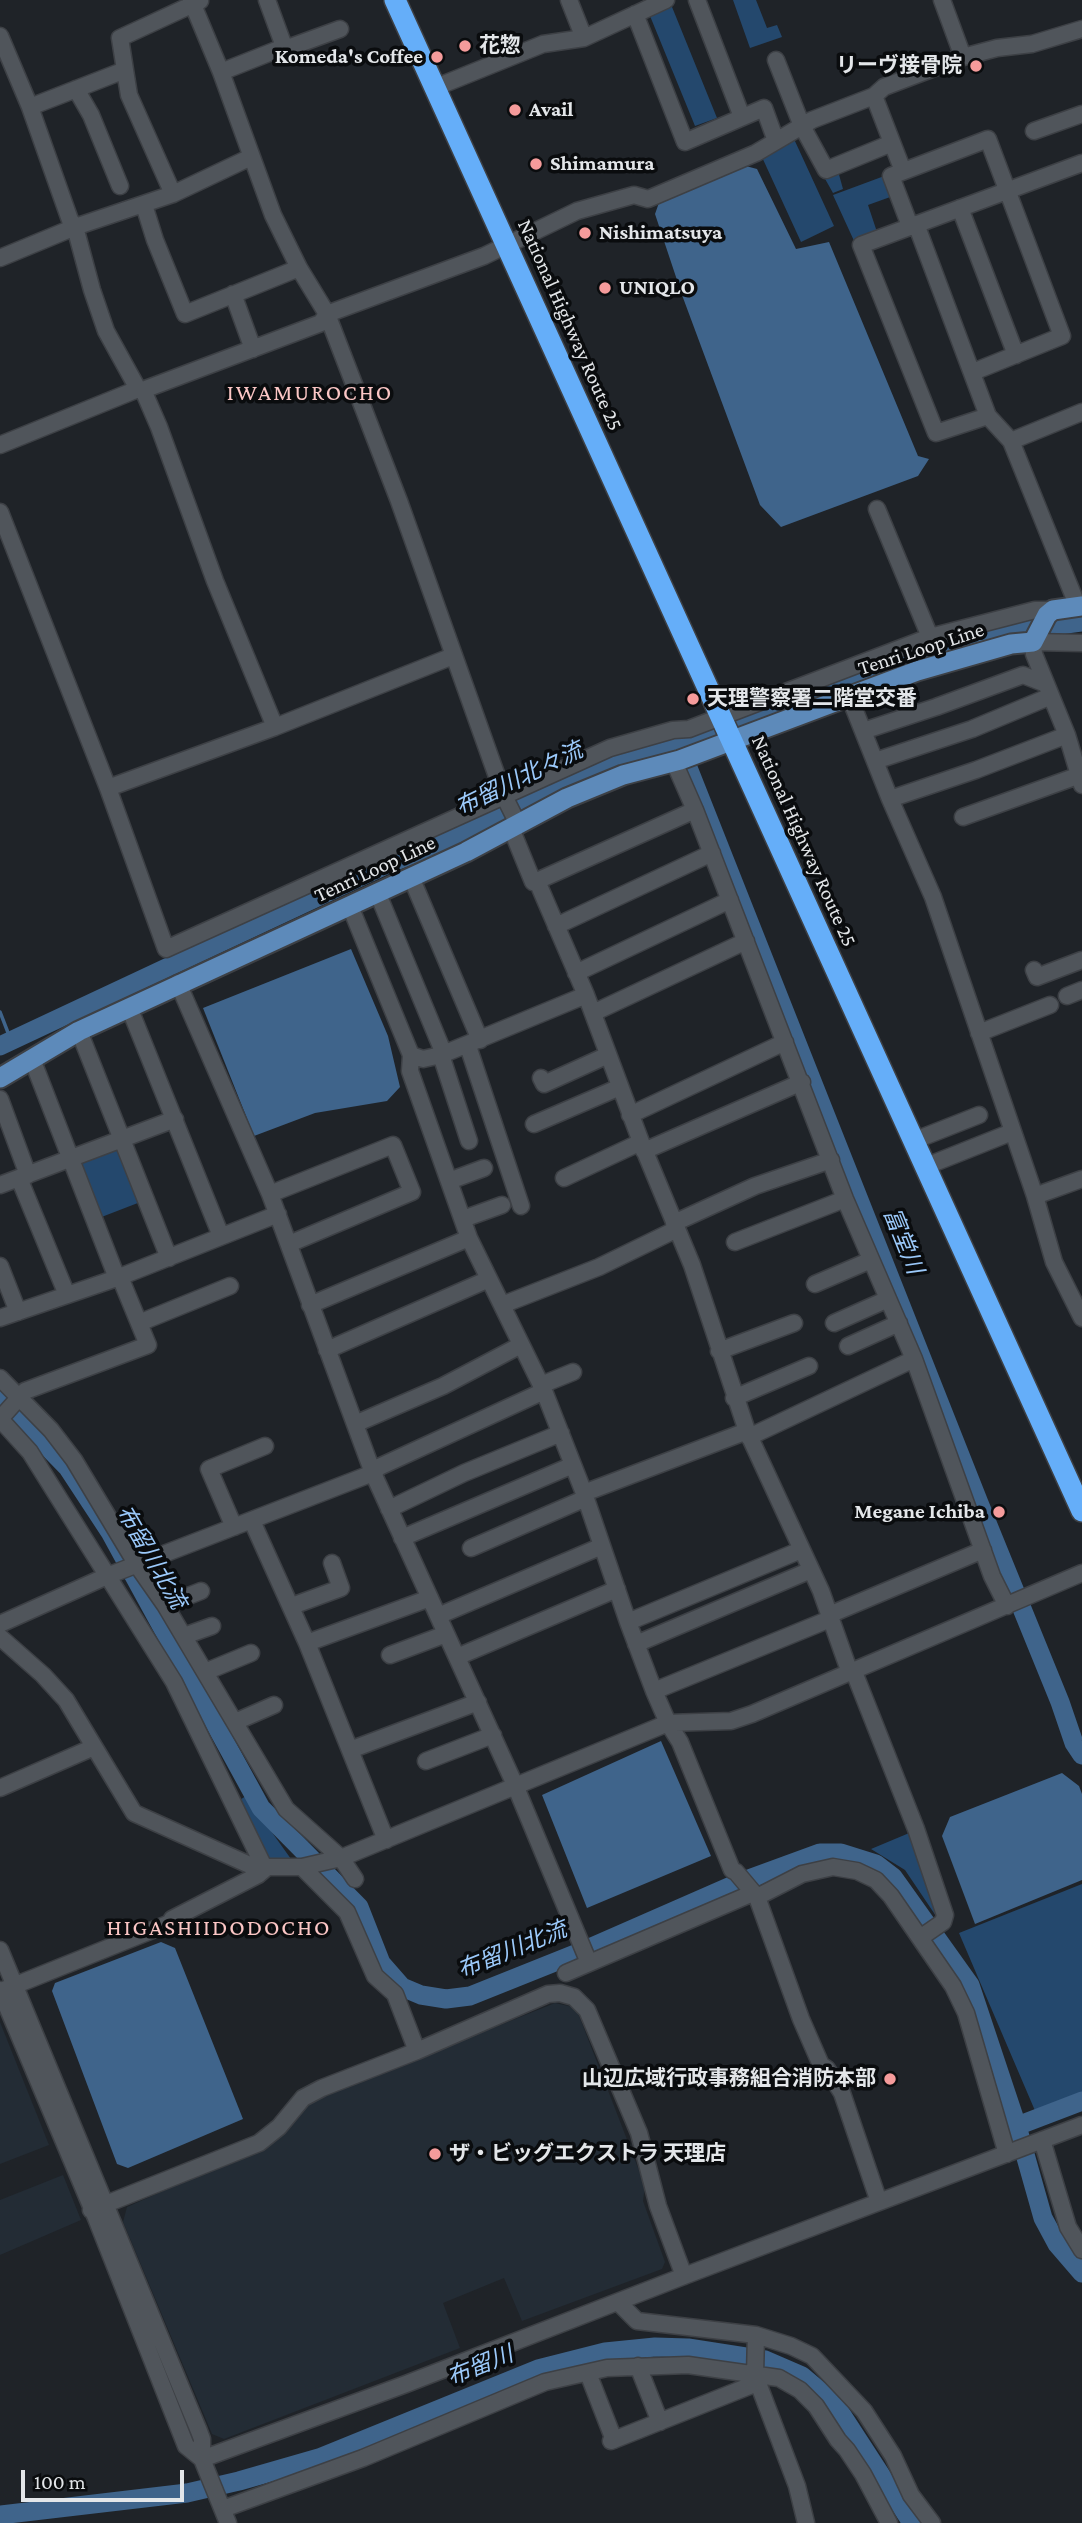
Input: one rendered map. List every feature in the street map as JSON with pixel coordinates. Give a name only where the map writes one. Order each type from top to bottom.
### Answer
[{"type":"highway","name":"National Highway Route 25","points":[[395,0],[1082,1511]]},
{"type":"main road","points":[[1036,639],[1050,613],[1080,607]]},
{"type":"main road","name":"Tenri Loop Line","points":[[0,1078],[79,1031],[378,894],[567,798],[623,775],[681,760],[726,728],[849,696],[917,671],[1036,639]]},
{"type":"street","points":[[267,0],[285,50],[340,29]]},
{"type":"street","points":[[569,0],[584,38]]},
{"type":"street","points":[[434,88],[543,44],[584,38],[666,0]]},
{"type":"street","points":[[697,0],[742,117]]},
{"type":"street","points":[[949,1],[963,57]]},
{"type":"street","points":[[173,194],[129,95],[120,38],[195,2],[273,215],[299,268],[327,314],[399,502],[515,824],[533,882],[695,810]]},
{"type":"street","points":[[635,14],[685,142],[764,108],[776,141]]},
{"type":"street","points":[[0,445],[140,389],[321,323],[327,314],[507,246],[577,211],[634,195],[648,199],[757,153],[812,120],[874,96],[884,87],[963,57],[997,48],[1032,44],[1082,29]]},
{"type":"street","points":[[0,36],[75,227],[106,331],[159,427],[215,581],[275,727]]},
{"type":"street","points":[[221,72],[284,47]]},
{"type":"street","points":[[776,60],[802,126],[826,170],[892,143]]},
{"type":"street","points":[[30,107],[125,70]]},
{"type":"street","points":[[76,89],[91,115],[120,186]]},
{"type":"street","points":[[874,96],[903,171]]},
{"type":"street","points":[[1034,131],[1082,114]]},
{"type":"street","points":[[973,372],[1062,337],[988,139],[891,176],[973,372],[988,416],[1011,441],[1080,607]]},
{"type":"street","points":[[0,258],[75,227],[173,194],[251,157]]},
{"type":"street","points":[[988,416],[936,433],[861,245],[1082,163]]},
{"type":"street","points":[[144,205],[155,240],[186,314],[299,268]]},
{"type":"street","points":[[960,208],[1016,355]]},
{"type":"street","points":[[233,294],[253,349]]},
{"type":"street","points":[[1011,441],[1082,412]]},
{"type":"street","points":[[877,509],[930,637]]},
{"type":"street","points":[[0,512],[108,788],[166,948],[610,748],[673,730],[726,728],[930,637],[1035,610],[1050,613]]},
{"type":"street","points":[[982,622],[990,650]]},
{"type":"street","points":[[962,817],[1080,773],[1034,654],[1036,639],[1082,643]]},
{"type":"street","points":[[108,788],[275,727],[453,656]]},
{"type":"street","points":[[863,731],[936,708],[1023,675],[1049,690]]},
{"type":"street","points":[[875,761],[972,729],[1049,690]]},
{"type":"street","points":[[849,696],[933,897],[1035,1196],[1054,1262],[1082,1318]]},
{"type":"street","points":[[890,799],[1067,735]]},
{"type":"street","points":[[681,760],[695,810],[845,1199],[914,1359],[983,1550],[1014,1603]]},
{"type":"street","points":[[556,926],[712,853]]},
{"type":"street","points":[[411,877],[474,1043],[521,1206]]},
{"type":"street","points":[[537,881],[586,995],[643,1147],[692,1265],[748,1434],[811,1570],[916,1829],[945,1915],[943,1922],[920,1938]]},
{"type":"street","points":[[378,894],[442,1055],[469,1141]]},
{"type":"street","points":[[576,973],[730,900]]},
{"type":"street","points":[[351,906],[411,1055],[410,1071],[463,1219],[489,1279],[543,1388],[585,1496],[654,1691],[680,1742],[732,1870],[754,1894],[821,2065],[827,2069],[842,2093],[879,2202]]},
{"type":"street","points":[[593,1013],[746,941]]},
{"type":"street","points":[[1034,970],[1037,976],[1082,960]]},
{"type":"street","points":[[178,984],[278,1214],[373,1473],[516,1785],[589,1964]]},
{"type":"street","points":[[411,1055],[423,1059],[442,1055],[586,995]]},
{"type":"street","points":[[979,1033],[1050,1005]]},
{"type":"street","points":[[129,1007],[221,1236]]},
{"type":"street","points":[[79,1031],[169,1258]]},
{"type":"street","points":[[631,1115],[785,1042]]},
{"type":"street","points":[[541,1078],[544,1084],[608,1055]]},
{"type":"street","points":[[32,1059],[70,1159],[148,1345],[25,1391],[1,1418],[30,1452],[174,1682],[265,1869]]},
{"type":"street","points":[[564,1178],[802,1082]]},
{"type":"street","points":[[534,1124],[620,1087]]},
{"type":"street","points":[[0,1099],[23,1176],[67,1295]]},
{"type":"street","points":[[913,1141],[979,1115]]},
{"type":"street","points":[[0,1185],[175,1119]]},
{"type":"street","points":[[924,1167],[1012,1132]]},
{"type":"street","points":[[270,1194],[393,1145],[412,1192],[289,1244]]},
{"type":"street","points":[[502,1305],[598,1267],[745,1191],[831,1160]]},
{"type":"street","points":[[449,1181],[484,1168]]},
{"type":"street","points":[[1035,1196],[1082,1179]]},
{"type":"street","points":[[735,1242],[845,1199]]},
{"type":"street","points":[[463,1219],[502,1205]]},
{"type":"street","points":[[0,1318],[119,1278],[278,1214]]},
{"type":"street","points":[[310,1305],[470,1237]]},
{"type":"street","points":[[815,1284],[871,1260]]},
{"type":"street","points":[[0,1266],[18,1312]]},
{"type":"street","points":[[327,1350],[489,1279]]},
{"type":"street","points":[[139,1323],[230,1286]]},
{"type":"street","points":[[834,1323],[888,1299]]},
{"type":"street","points":[[719,1351],[794,1322]]},
{"type":"street","points":[[848,1346],[899,1323]]},
{"type":"street","points":[[355,1424],[443,1386],[521,1345]]},
{"type":"street","points":[[475,1542],[529,1518],[748,1434],[914,1359]]},
{"type":"street","points":[[734,1398],[809,1366]]},
{"type":"street","points":[[573,1372],[379,1467],[373,1473],[107,1576],[0,1635],[66,1700],[134,1813],[254,1867],[265,1869],[305,1866],[335,1859],[668,1723],[731,1721],[752,1714],[1082,1573]]},
{"type":"street","points":[[0,1378],[51,1430],[74,1461],[184,1636],[286,1809],[355,1879]]},
{"type":"street","points":[[389,1509],[561,1433]]},
{"type":"street","points":[[234,1527],[209,1469],[265,1446]]},
{"type":"street","points":[[402,1538],[573,1465]]},
{"type":"street","points":[[252,1521],[292,1606],[386,1840]]},
{"type":"street","points":[[438,1616],[602,1546]]},
{"type":"street","points":[[628,1622],[801,1550]]},
{"type":"street","points":[[654,1691],[983,1550]]},
{"type":"street","points":[[292,1606],[341,1588],[332,1563]]},
{"type":"street","points":[[636,1644],[811,1570]]},
{"type":"street","points":[[457,1657],[617,1589]]},
{"type":"street","points":[[165,1605],[201,1591]]},
{"type":"street","points":[[307,1643],[430,1598]]},
{"type":"street","points":[[184,1636],[212,1626]]},
{"type":"street","points":[[390,1655],[446,1634]]},
{"type":"street","points":[[205,1672],[251,1653]]},
{"type":"street","points":[[350,1750],[478,1703]]},
{"type":"street","points":[[235,1721],[274,1705]]},
{"type":"street","points":[[426,1761],[493,1735]]},
{"type":"street","points":[[0,1788],[94,1747]]},
{"type":"street","points":[[305,1866],[347,1912],[375,1976],[395,1994],[417,2051]]},
{"type":"street","points":[[566,1973],[802,1874],[833,1867],[858,1871],[876,1880],[891,1896],[953,1986],[965,2013],[1010,2153]]},
{"type":"street","points":[[4,1989],[170,1923],[172,1919],[265,1869]]},
{"type":"street","points":[[0,1950],[4,1989],[199,2431],[204,2463],[223,2511],[363,2458],[545,2382],[607,2368],[688,2365],[779,2378],[800,2390],[816,2406],[863,2474],[889,2523]]},
{"type":"street","points":[[98,2207],[259,2143],[279,2127],[303,2098],[322,2088],[417,2051],[548,1994],[560,1993],[574,1997],[587,2010],[639,2133],[658,2206],[684,2276]]},
{"type":"street","points":[[204,2463],[1082,2125]]},
{"type":"street","points":[[1039,2141],[1068,2227],[1082,2250]]},
{"type":"street","points":[[618,2302],[637,2321],[756,2338],[791,2346],[812,2356],[864,2411],[892,2456],[911,2496],[932,2523]]},
{"type":"street","points":[[756,2338],[756,2376],[797,2486],[806,2523]]},
{"type":"street","points":[[638,2366],[660,2422]]},
{"type":"street","points":[[588,2373],[613,2441],[660,2422],[756,2376]]},
{"type":"shaded area","points":[[733,0],[756,0],[767,28],[777,25],[782,37],[750,48]]},
{"type":"shaded area","points":[[670,2],[717,118],[695,126],[648,11]]},
{"type":"shaded area","points":[[794,139],[834,226],[801,242],[761,155]]},
{"type":"shaded area","points":[[742,165],[757,169],[796,249],[829,242],[918,456],[929,459],[918,476],[781,527],[760,505],[655,214],[661,197]]},
{"type":"shaded area","points":[[838,171],[843,189],[833,193],[824,177]]},
{"type":"shaded area","points":[[887,175],[893,196],[868,205],[878,235],[855,243],[833,195]]},
{"type":"shaded area","points":[[351,949],[388,1036],[400,1087],[387,1101],[315,1113],[254,1136],[203,1008]]},
{"type":"shaded area","points":[[117,1148],[143,1201],[99,1218],[80,1169],[82,1163]]},
{"type":"shaded area","points":[[661,1741],[711,1856],[587,1908],[542,1795]]},
{"type":"shaded area","points":[[1062,1773],[1079,1786],[1082,1794],[1082,1880],[975,1924],[942,1836],[950,1817]]},
{"type":"shaded area","points":[[246,1796],[291,1859],[290,1863],[267,1863],[238,1801]]},
{"type":"shaded area","points":[[914,1831],[943,1914],[938,1919],[905,1870],[871,1849]]},
{"type":"shaded area","points":[[1082,1884],[1082,2095],[1036,2113],[959,1933]]},
{"type":"shaded area","points":[[161,1942],[175,1948],[243,2119],[128,2168],[117,2164],[52,1991],[55,1983]]},
{"type":"shaded area","points":[[555,2003],[573,2007],[578,2013],[645,2186],[643,2201],[665,2262],[662,2269],[522,2321],[504,2278],[443,2303],[460,2348],[224,2439],[212,2434],[123,2222],[127,2207],[269,2144],[314,2100]]},
{"type":"shaded area","points":[[0,2022],[49,2145],[0,2164]]},
{"type":"shaded area","points":[[63,2175],[81,2220],[0,2255],[0,2200]]},
{"type":"waterway","name":"布留川北々流","points":[[0,1046],[388,864],[457,837],[568,779],[624,757],[679,744],[937,649],[994,634],[1082,622]]},
{"type":"waterway","name":"富堂川","points":[[679,745],[1074,1743],[1082,1755]]},
{"type":"waterway","points":[[0,1012],[12,1043]]},
{"type":"waterway","name":"布留川北流","points":[[0,1398],[68,1468],[110,1532],[261,1808],[359,1907],[381,1963],[402,1987],[421,1995],[446,1999],[470,1996],[585,1950],[738,1883],[820,1853],[841,1853],[876,1864],[893,1877],[970,1985],[1017,2126],[1043,2218],[1057,2244],[1082,2273]]},
{"type":"waterway","name":"富堂川","points":[[1017,2126],[1082,2101]]},
{"type":"waterway","name":"布留川","points":[[0,2515],[187,2493],[239,2481],[319,2458],[538,2369],[605,2352],[655,2347],[688,2348],[765,2360],[802,2376],[834,2403],[912,2523]]},
{"type":"place","name":"花惣","points":[[465,46]]},
{"type":"place","name":"Komeda's Coffee","points":[[437,57]]},
{"type":"place","name":"リーヴ接骨院","points":[[976,66]]},
{"type":"place","name":"Avail","points":[[515,110]]},
{"type":"place","name":"Shimamura","points":[[536,164]]},
{"type":"place","name":"Nishimatsuya","points":[[585,233]]},
{"type":"place","name":"UNIQLO","points":[[605,288]]},
{"type":"place","name":"天理警察署二階堂交番","points":[[693,699]]},
{"type":"place","name":"Megane Ichiba","points":[[999,1512]]},
{"type":"place","name":"山辺広域行政事務組合消防本部","points":[[890,2079]]},
{"type":"place","name":"ザ・ビッグエクストラ 天理店","points":[[435,2154]]},
{"type":"district","name":"IWAMUROCHO","points":[[310,393]]},
{"type":"district","name":"HIGASHIIDODOCHO","points":[[219,1928]]}]
